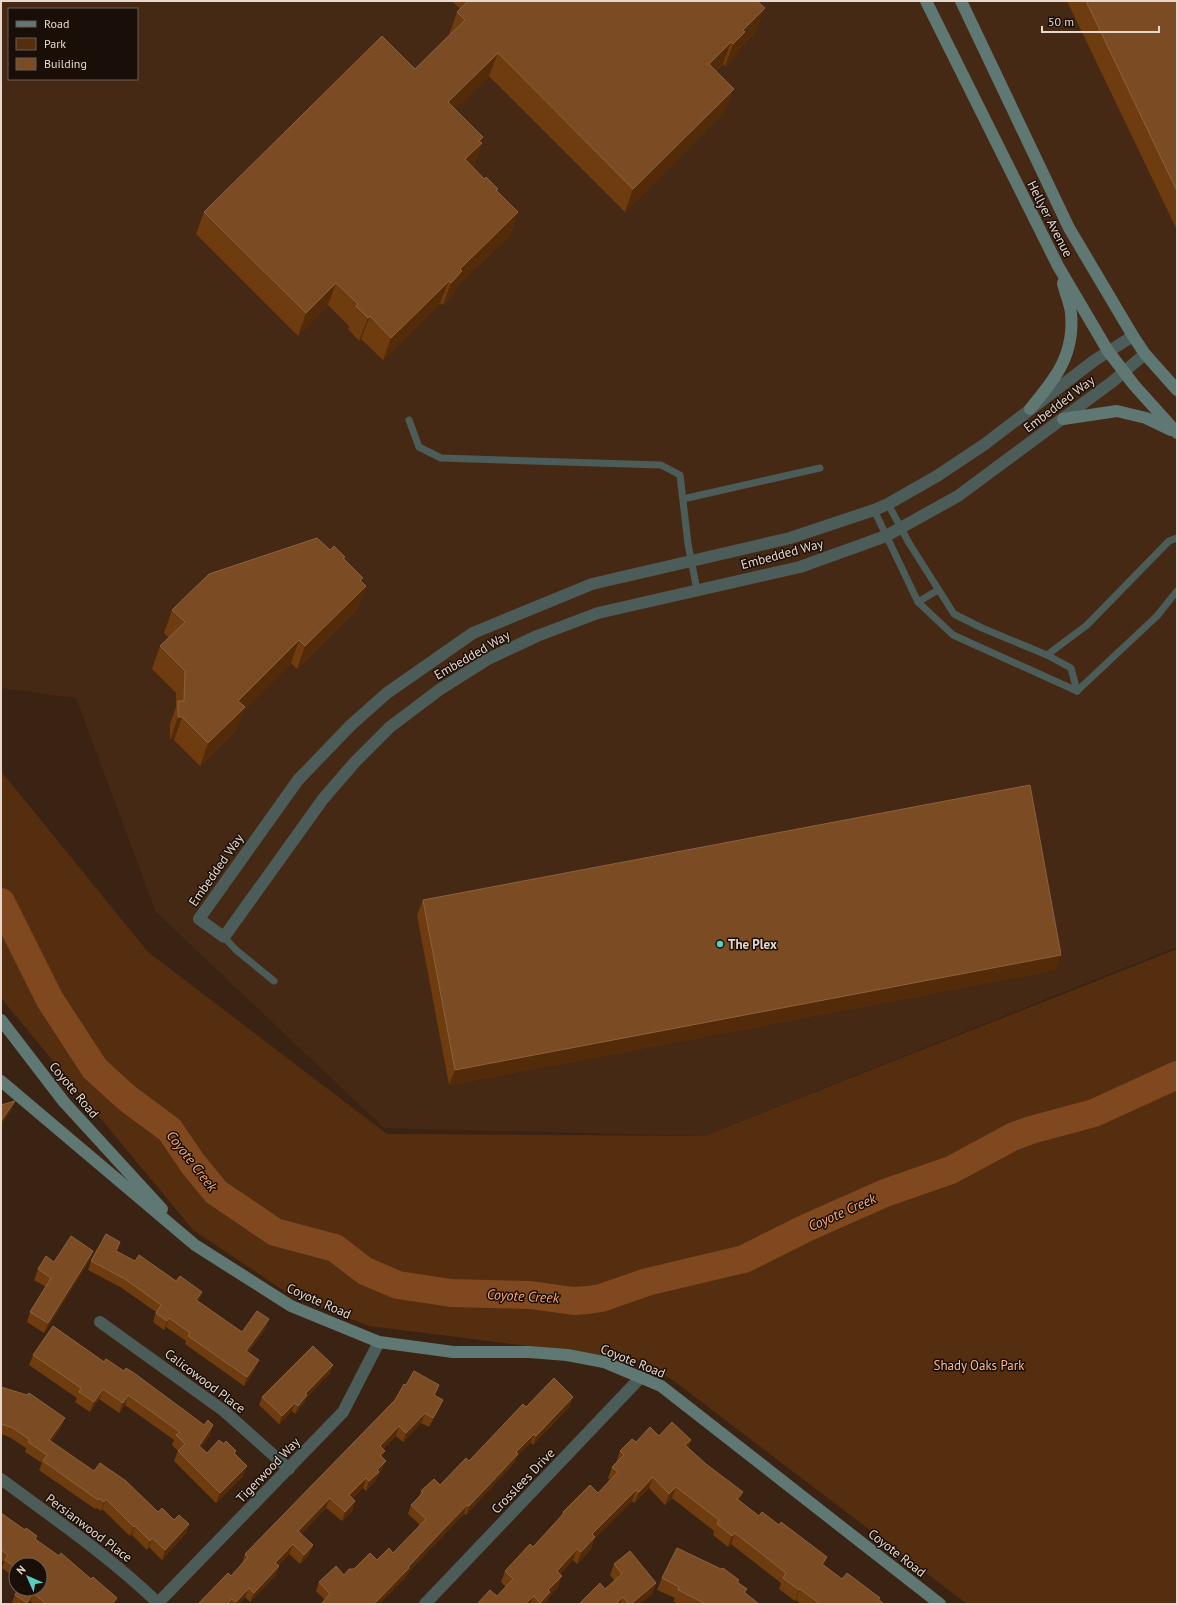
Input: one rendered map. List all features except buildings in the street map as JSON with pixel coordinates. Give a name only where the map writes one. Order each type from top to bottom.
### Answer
[{"type":"street","name":"Hellyer Avenue","points":[[926,1],[1058,266],[1108,351],[1124,372],[1177,432]]},
{"type":"street","name":"Hellyer Avenue","points":[[961,1],[1069,228],[1133,336],[1145,354],[1177,390]]},
{"type":"street","points":[[1030,409],[1053,381],[1070,345],[1071,312],[1058,266]]},
{"type":"street","name":"Embedded Way","points":[[1133,336],[1108,351],[985,444],[937,476],[888,504],[790,538],[592,584],[473,633],[387,693],[352,725],[298,780],[199,919],[224,937],[323,799],[355,762],[390,727],[439,690],[488,659],[537,636],[598,613],[800,567],[886,536],[958,496],[1063,419],[1145,354]]},
{"type":"street","points":[[1063,419],[1118,411],[1146,418],[1177,432]]},
{"type":"street","name":"Coyote Road","points":[[1,1020],[64,1102],[195,1245]]},
{"type":"street","name":"Coyote Road","points":[[1,1081],[195,1245],[291,1306],[378,1342],[453,1352],[529,1352],[568,1355],[604,1362],[661,1386],[939,1604]]},
{"type":"street","name":"Calicowood Place","points":[[100,1322],[224,1411],[289,1469]]},
{"type":"street","name":"Tigerwood Way","points":[[157,1604],[343,1412],[378,1342]]},
{"type":"street","name":"Crosslees Drive","points":[[425,1604],[641,1377]]},
{"type":"street","name":"Persianwood Place","points":[[1,1479],[109,1559],[135,1581],[157,1604]]},
{"type":"lane","points":[[409,420],[419,448],[441,458],[661,465],[680,475],[691,561],[697,590]]},
{"type":"lane","points":[[683,499],[820,468]]},
{"type":"lane","points":[[888,504],[908,543],[954,614],[982,628],[1047,655],[1071,668],[1077,691]]},
{"type":"lane","points":[[874,510],[918,602],[954,634],[1077,691]]},
{"type":"lane","points":[[1047,655],[1087,625],[1169,541],[1177,538]]},
{"type":"lane","points":[[918,602],[938,590]]},
{"type":"lane","points":[[1077,691],[1157,616],[1177,591]]},
{"type":"lane","points":[[224,937],[236,950],[274,981]]},
{"type":"shaded area","points":[[1,1],[1177,1],[1177,947],[704,1136],[384,1128],[156,912],[76,698],[1,688]]},
{"type":"green space","name":"Shady Oaks Park","points":[[1,771],[148,952],[387,1134],[704,1136],[1177,949],[1177,1604],[967,1604],[674,1381],[639,1360],[369,1326],[292,1296],[193,1230],[1,998]]},
{"type":"waterway","name":"Coyote Creek","points":[[1,902],[50,1000],[95,1069],[127,1098],[170,1130],[193,1164],[216,1192],[275,1232],[335,1248],[365,1271],[398,1285],[451,1293],[530,1295],[574,1301],[588,1300],[601,1298],[647,1282],[744,1259],[806,1228],[885,1193],[951,1170],[1012,1137],[1031,1130],[1094,1113],[1177,1075]]},
{"type":"place","name":"The Plex","points":[[720,944]]}]
